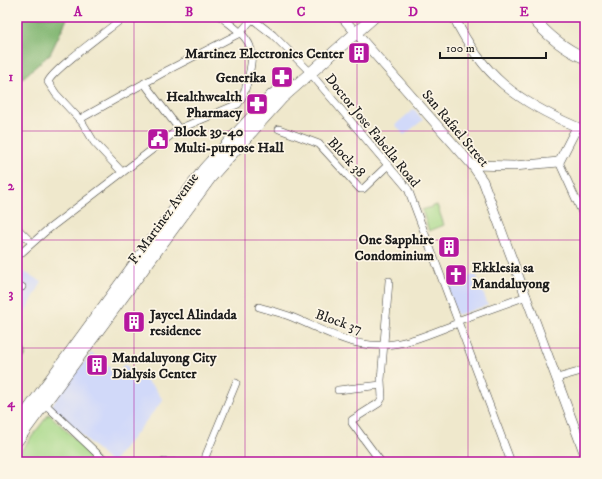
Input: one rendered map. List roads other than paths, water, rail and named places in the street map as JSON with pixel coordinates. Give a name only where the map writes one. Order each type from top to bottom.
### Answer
[{"type":"main road","name":"F. Martinez Avenue","points":[[17,441],[40,404],[211,177],[277,103],[308,71],[353,30],[363,17]]},
{"type":"main road","name":"F. Martinez Avenue","points":[[353,30],[374,17]]},
{"type":"main road","points":[[532,17],[543,30],[564,48],[585,58]]},
{"type":"main road","name":"F. Martinez Avenue","points":[[17,425],[40,404]]},
{"type":"street","points":[[122,172],[94,142],[80,119],[56,94],[48,84],[48,80],[73,57],[124,17]]},
{"type":"street","points":[[20,254],[122,172],[179,129],[235,107],[241,101],[246,88],[250,66],[251,48],[240,33],[221,17]]},
{"type":"street","name":"San Rafael Street","points":[[342,17],[472,165],[483,181],[582,441],[585,455]]},
{"type":"street","points":[[454,17],[477,57],[502,84],[526,102],[546,114],[581,128],[559,162]]},
{"type":"street","points":[[80,119],[240,33],[251,18]]},
{"type":"street","name":"Doctor Jose Fabella Road","points":[[251,18],[273,36],[308,71],[408,189],[511,462]]},
{"type":"street","points":[[144,84],[179,129]]},
{"type":"street","name":"Block 38","points":[[279,128],[319,144],[360,189],[363,190],[388,165]]},
{"type":"street","points":[[472,165],[514,166],[559,162]]},
{"type":"street","points":[[559,162],[585,219]]},
{"type":"street","points":[[19,230],[32,243]]},
{"type":"street","points":[[381,462],[352,423],[352,420],[381,401],[389,281]]},
{"type":"street","name":"Block 37","points":[[260,308],[291,316],[352,342],[384,345],[425,337],[458,322],[527,296]]},
{"type":"street","points":[[557,378],[585,370]]},
{"type":"street","points":[[205,462],[206,455],[236,384]]},
{"type":"street","points":[[338,390],[381,385]]},
{"type":"street","points":[[40,404],[106,462]]},
{"type":"street","points":[[164,462],[173,462]]},
{"type":"place","name":"Martinez Electronics Center","points":[[359,53]]},
{"type":"place","name":"Generika","points":[[282,77]]},
{"type":"place","name":"Healthwealth Pharmacy","points":[[257,104]]},
{"type":"place","name":"Block 39-40 Multi-purpose Hall","points":[[158,139]]},
{"type":"place","name":"One Sapphire Condominium","points":[[449,247]]},
{"type":"place","name":"Ekklesia sa Mandaluyong","points":[[456,275]]},
{"type":"place","name":"Jaycel Alindada residence","points":[[134,322]]},
{"type":"place","name":"Mandaluyong City Dialysis Center","points":[[97,365]]}]
